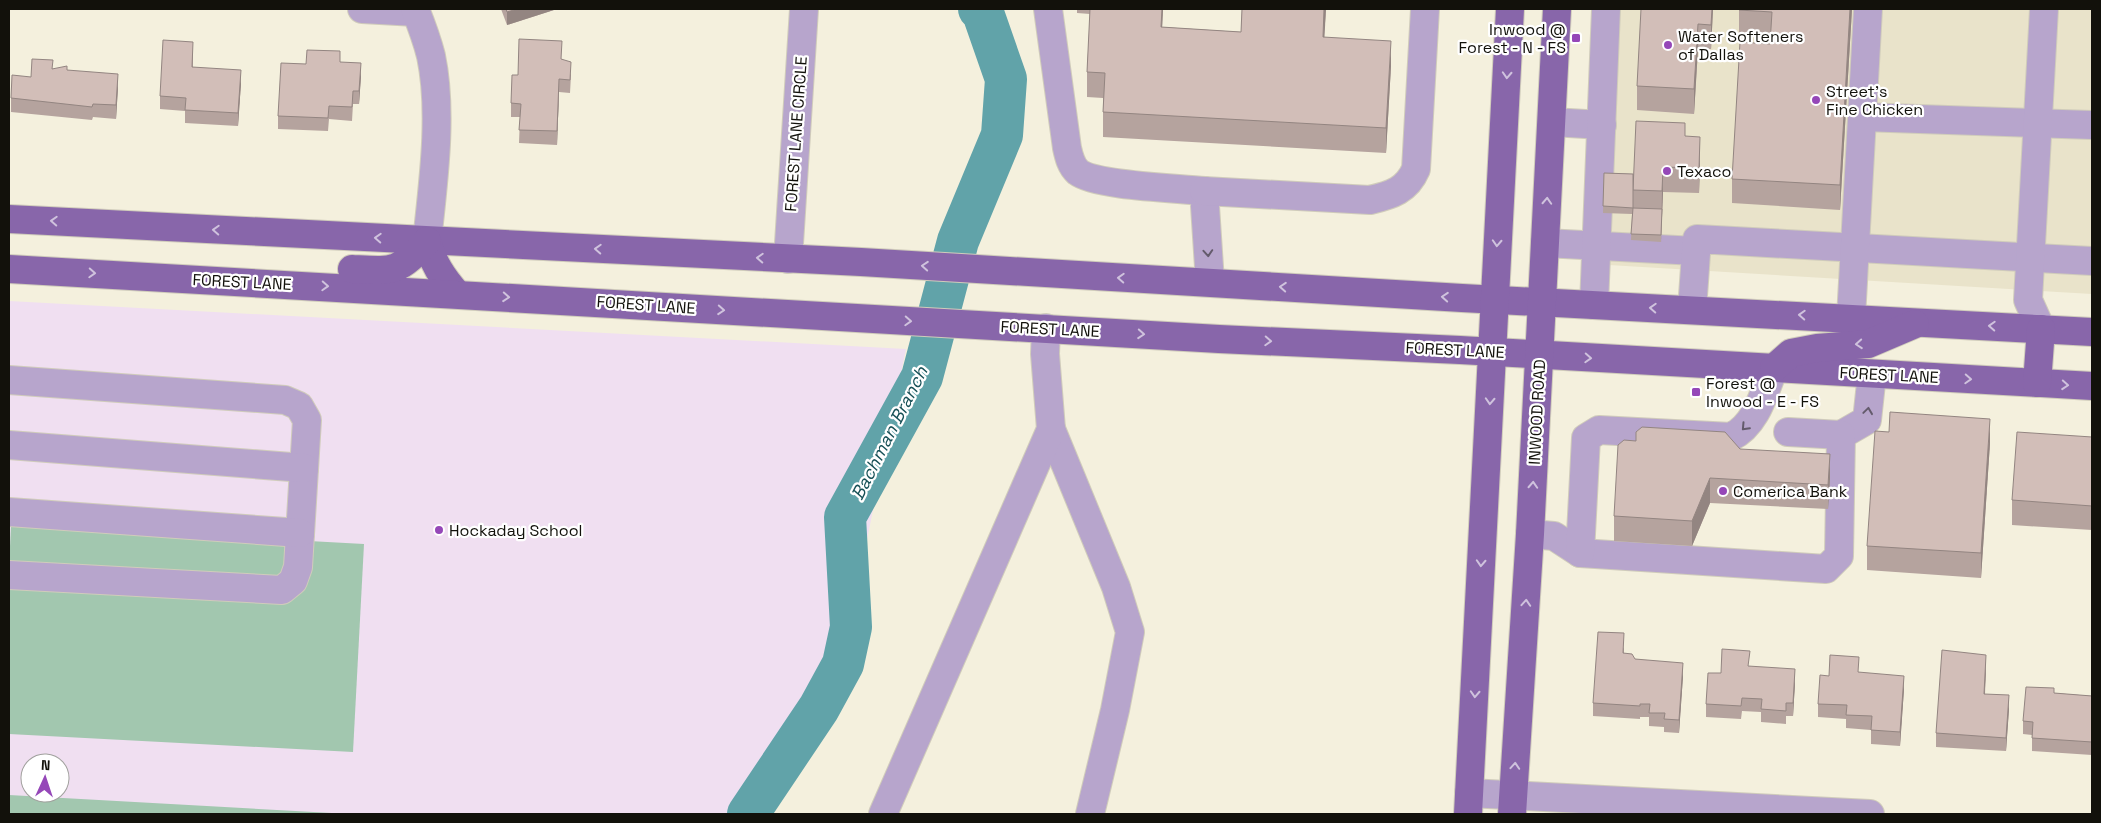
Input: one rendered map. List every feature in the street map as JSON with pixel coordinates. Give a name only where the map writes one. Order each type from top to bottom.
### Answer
[{"type":"main road","points":[[1468,804],[1510,9]]},
{"type":"main road","name":"INWOOD ROAD","points":[[1513,805],[1530,534],[1558,9]]},
{"type":"main road","points":[[9,218],[861,262],[1494,300],[2092,332]]},
{"type":"main road","points":[[253,283],[273,267],[390,271],[406,263],[427,241]]},
{"type":"main road","points":[[427,241],[432,261],[457,294]]},
{"type":"main road","name":"FOREST LANE","points":[[9,269],[860,319],[2092,386]]},
{"type":"main road","points":[[1774,368],[1791,353],[1818,348],[1868,344],[1920,322]]},
{"type":"main road","points":[[2037,383],[2041,329]]},
{"type":"street","points":[[362,9],[416,10],[431,56],[435,97],[435,170],[427,241]]},
{"type":"street","name":"FOREST LANE CIRCLE","points":[[788,259],[804,9]]},
{"type":"street","points":[[1048,9],[1067,148],[1072,164],[1079,173],[1118,183],[1204,191],[1370,200],[1401,190],[1411,182],[1416,169],[1425,9]]},
{"type":"street","points":[[1594,305],[1606,9]]},
{"type":"street","points":[[1851,318],[1868,9]]},
{"type":"street","points":[[2041,329],[2028,300],[2044,9]]},
{"type":"street","points":[[1862,117],[2092,125]]},
{"type":"street","points":[[1552,122],[1602,125]]},
{"type":"street","points":[[1204,191],[1210,282]]},
{"type":"street","points":[[1692,310],[1696,239],[2092,261]]},
{"type":"street","points":[[1545,243],[1696,251]]},
{"type":"street","points":[[1046,328],[1045,354],[1051,429],[1116,587],[1130,632],[1115,710],[1090,814]]},
{"type":"street","points":[[1580,553],[1586,438],[1599,430],[1731,437],[1743,431],[1752,419],[1774,368]]},
{"type":"street","points":[[1788,432],[1841,435],[1867,420],[1872,374]]},
{"type":"street","points":[[9,380],[285,400],[299,406],[307,420],[298,567],[293,581],[282,590],[9,575]]},
{"type":"street","points":[[883,814],[1051,429]]},
{"type":"street","points":[[1530,534],[1554,536],[1580,553],[1826,569],[1839,556],[1841,435]]},
{"type":"street","points":[[9,445],[304,468]]},
{"type":"street","points":[[9,512],[300,533]]},
{"type":"street","points":[[1468,804],[1870,814]]},
{"type":"shaded area","points":[[1605,9],[2092,9],[2092,294],[1592,264]]},
{"type":"shaded area","name":"Hockaday School","points":[[9,301],[906,349],[863,559],[847,618],[827,667],[792,713],[763,772],[735,814],[9,814]]},
{"type":"green space","points":[[11,525],[364,544],[353,752],[9,734],[9,568]]},
{"type":"green space","points":[[9,795],[20,796],[20,803],[70,803],[70,798],[350,814],[9,814]]},
{"type":"building","points":[[506,9],[517,9],[507,12]]},
{"type":"building","points":[[1090,9],[1162,9],[1161,27],[1241,32],[1242,9],[1324,9],[1323,37],[1391,41],[1386,128],[1103,112],[1105,73],[1087,72]]},
{"type":"building","points":[[1641,9],[1712,9],[1711,25],[1698,24],[1694,89],[1637,86]]},
{"type":"building","points":[[1739,9],[1850,9],[1840,185],[1732,179],[1740,42],[1770,44],[1772,12]]},
{"type":"building","points":[[519,39],[562,41],[561,59],[571,62],[570,80],[559,79],[557,131],[519,130],[521,104],[511,103],[512,75],[518,75]]},
{"type":"building","points":[[163,40],[193,42],[192,67],[241,70],[238,113],[185,110],[186,98],[160,96]]},
{"type":"building","points":[[307,50],[340,51],[340,62],[361,63],[359,91],[353,91],[352,107],[329,106],[328,118],[278,116],[281,63],[306,64]]},
{"type":"building","points":[[32,59],[53,60],[52,69],[67,66],[67,70],[118,74],[116,105],[93,104],[92,107],[11,98],[12,75],[31,77]]},
{"type":"building","points":[[1636,121],[1685,123],[1685,136],[1700,137],[1699,168],[1663,167],[1662,191],[1633,190]]},
{"type":"building","name":"Texaco","points":[[1604,173],[1633,174],[1633,208],[1603,206]]},
{"type":"building","name":"Texaco","points":[[1633,208],[1662,209],[1661,235],[1631,234]]},
{"type":"building","points":[[1890,412],[1990,419],[1981,553],[1867,546],[1875,431],[1889,432]]},
{"type":"building","points":[[1642,427],[1725,432],[1740,449],[1830,454],[1828,485],[1710,478],[1692,521],[1614,516],[1618,445],[1624,440],[1636,441],[1636,432]]},
{"type":"building","points":[[2017,432],[2092,437],[2092,506],[2012,500]]},
{"type":"building","points":[[1598,632],[1624,633],[1623,653],[1632,654],[1635,659],[1683,663],[1679,720],[1664,719],[1665,713],[1649,713],[1650,704],[1640,704],[1640,706],[1593,703]]},
{"type":"building","points":[[1722,649],[1750,651],[1748,666],[1795,669],[1793,703],[1786,703],[1786,711],[1761,709],[1762,699],[1742,698],[1741,706],[1706,704],[1708,673],[1721,673]]},
{"type":"building","points":[[1942,650],[1986,655],[1984,694],[2009,695],[2006,738],[1936,733]]},
{"type":"building","points":[[1830,655],[1859,657],[1858,672],[1904,676],[1900,732],[1871,730],[1872,716],[1846,715],[1847,705],[1818,704],[1820,675],[1829,676]]},
{"type":"building","points":[[2026,687],[2054,688],[2054,693],[2092,696],[2092,742],[2032,738],[2033,722],[2023,721]]},
{"type":"waterway","name":"Bachman Branch","points":[[748,814],[819,708],[843,664],[851,627],[845,517],[922,377],[958,241],[1002,135],[1006,79],[983,13],[979,9]]},
{"type":"place","name":"Inwood @ Forest - N - FS","points":[[1576,38]]},
{"type":"place","name":"Water Softeners of Dallas","points":[[1668,45]]},
{"type":"place","name":"Street's Fine Chicken","points":[[1816,100]]},
{"type":"place","name":"Texaco","points":[[1667,171]]},
{"type":"place","name":"Forest @ Inwood - E - FS","points":[[1696,392]]},
{"type":"place","name":"Comerica Bank","points":[[1723,491]]},
{"type":"place","name":"Hockaday School","points":[[439,530]]}]
